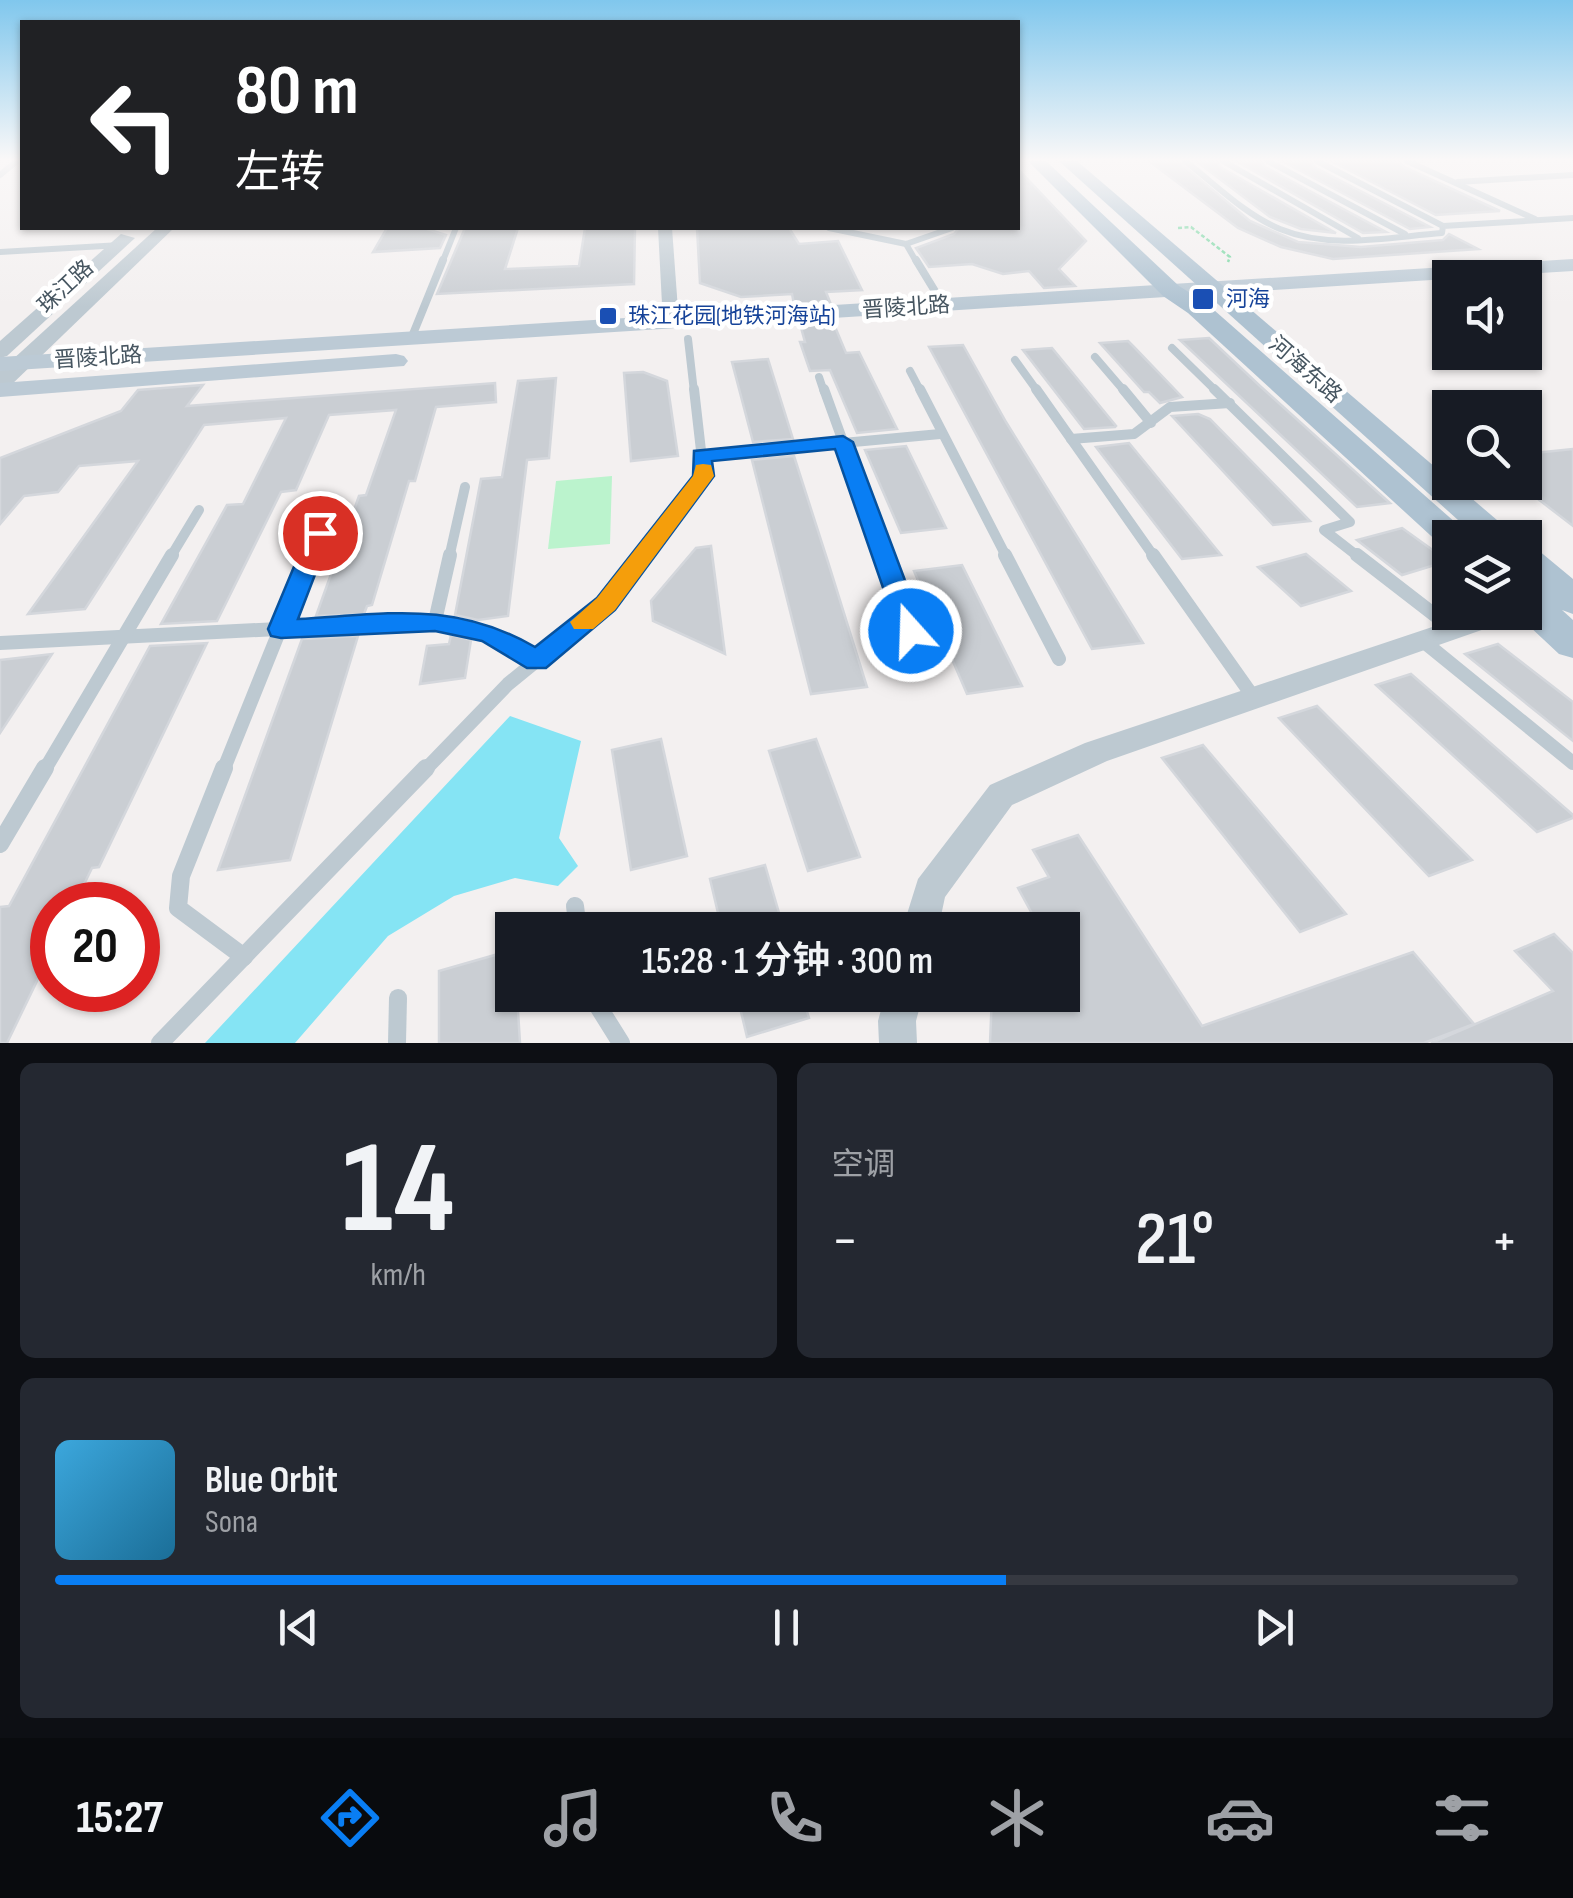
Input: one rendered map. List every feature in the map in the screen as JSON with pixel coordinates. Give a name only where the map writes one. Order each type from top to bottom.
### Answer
[{"type":"main road","points":[[1087,210],[1171,291]]},
{"type":"main road","name":"河海东路","points":[[1118,210],[1437,520]]},
{"type":"main road","name":"晋陵北路","points":[[0,387],[944,306],[1171,291],[1212,301],[1573,265]]},
{"type":"main road","points":[[1542,285],[1573,283]]},
{"type":"main road","name":"晋陵北路","points":[[11,364],[411,339],[679,331],[1432,292]]},
{"type":"main road","name":"河海东路","points":[[1212,301],[1478,520]]},
{"type":"main road","points":[[1542,574],[1573,600]]},
{"type":"main road","points":[[1542,620],[1573,642]]},
{"type":"street","name":"珠江路","points":[[0,352],[138,230]]},
{"type":"street","name":"珠江路","points":[[0,387],[11,364],[164,230]]},
{"type":"street","points":[[665,230],[679,331]]},
{"type":"street","points":[[924,912],[930,890],[1001,795],[1096,752],[1454,630]]},
{"type":"street","points":[[898,1043],[899,1012]]},
{"type":"lane","points":[[1251,210],[1276,228],[1329,240],[1442,233],[1443,226]]},
{"type":"lane","points":[[1309,210],[1358,238]]},
{"type":"lane","points":[[1359,210],[1407,236]]},
{"type":"lane","points":[[1412,210],[1443,226],[1573,218]]},
{"type":"lane","points":[[1514,210],[1537,220]]},
{"type":"lane","points":[[411,339],[455,230]]},
{"type":"lane","points":[[839,230],[906,244],[946,230]]},
{"type":"lane","points":[[0,252],[120,244]]},
{"type":"lane","points":[[906,244],[944,306]]},
{"type":"lane","points":[[160,1043],[508,684],[606,604],[704,476],[679,331]]},
{"type":"lane","points":[[1172,348],[1350,522],[1324,530],[1432,613]]},
{"type":"lane","points":[[1095,357],[1150,423]]},
{"type":"lane","points":[[1015,360],[1254,698]]},
{"type":"lane","points":[[910,371],[1060,659]]},
{"type":"lane","points":[[819,377],[911,631]]},
{"type":"lane","points":[[1071,439],[1134,434],[1170,408],[1230,403]]},
{"type":"lane","points":[[702,456],[940,434]]},
{"type":"lane","points":[[435,621],[465,486]]},
{"type":"lane","points":[[244,957],[178,908],[181,876],[332,501]]},
{"type":"lane","points":[[0,844],[199,510]]},
{"type":"lane","points":[[0,642],[435,621],[489,633],[536,661]]},
{"type":"lane","points":[[1423,641],[1573,763]]},
{"type":"lane","points":[[575,906],[576,912]]},
{"type":"lane","points":[[396,1043],[398,998]]},
{"type":"lane","points":[[602,1012],[621,1043]]},
{"type":"path","points":[[1178,228],[1192,227],[1230,257],[1228,262]]},
{"type":"green space","points":[[612,476],[610,544],[548,549],[556,481]]},
{"type":"water","points":[[510,716],[581,741],[559,838],[578,866],[558,886],[515,878],[454,896],[388,936],[295,1043],[205,1043]]},
{"type":"building","points":[[1020,210],[1056,210],[1086,241],[1059,269],[1075,286],[1044,288],[1029,271],[1003,274],[972,264],[929,267],[916,248],[957,230],[1020,230]]},
{"type":"building","points":[[1214,210],[1236,210],[1250,221],[1298,242],[1361,247],[1443,240],[1449,234],[1478,249],[1333,259],[1281,247],[1238,228]]},
{"type":"building","points":[[1260,210],[1295,210],[1336,233],[1301,229]]},
{"type":"building","points":[[1322,210],[1344,210],[1386,232],[1363,233]]},
{"type":"building","points":[[1374,210],[1397,210],[1430,227],[1410,229]]},
{"type":"building","points":[[1426,210],[1500,211],[1436,215]]},
{"type":"building","points":[[386,230],[430,230],[446,235],[440,248],[373,252]]},
{"type":"building","points":[[464,230],[517,230],[505,269],[579,266],[585,230],[635,230],[634,284],[437,294]]},
{"type":"building","points":[[697,230],[790,230],[799,244],[838,241],[862,290],[826,292],[830,302],[794,304],[792,294],[741,297],[700,283]]},
{"type":"building","points":[[833,322],[846,353],[859,352],[897,429],[857,433],[830,370],[810,371],[800,342],[805,342],[800,324]]},
{"type":"building","points":[[1209,338],[1390,503],[1357,507],[1180,340]]},
{"type":"building","points":[[1128,341],[1182,397],[1160,403],[1144,392],[1100,343]]},
{"type":"building","points":[[963,345],[1006,422],[1143,643],[1092,649],[929,347]]},
{"type":"building","points":[[1052,348],[1115,427],[1084,429],[1023,350]]},
{"type":"building","points":[[768,359],[793,439],[753,442],[732,362]]},
{"type":"building","points":[[643,372],[667,381],[678,456],[631,461],[624,373]]},
{"type":"building","points":[[556,378],[549,458],[527,460],[508,616],[478,620],[455,615],[481,479],[502,477],[518,381]]},
{"type":"building","points":[[495,383],[496,402],[436,407],[372,605],[367,606],[364,614],[316,616],[359,496],[366,495],[396,410],[329,415],[296,490],[281,492],[217,621],[161,624],[227,505],[243,504],[286,418],[204,425],[85,609],[28,614],[138,461],[79,466],[58,492],[24,496],[0,524],[0,458],[121,411],[138,390],[203,385],[187,406]]},
{"type":"building","points":[[1198,414],[1210,419],[1310,521],[1273,525],[1172,416]]},
{"type":"building","points":[[1129,443],[1221,555],[1182,559],[1096,447]]},
{"type":"building","points":[[906,446],[946,528],[901,533],[865,450]]},
{"type":"building","points":[[1573,449],[1573,526],[1539,500],[1542,452]]},
{"type":"building","points":[[794,456],[867,687],[811,694],[752,460]]},
{"type":"building","points":[[1402,528],[1432,550],[1432,566],[1402,575],[1357,540]]},
{"type":"building","points":[[711,546],[725,654],[653,621],[651,601],[696,548]]},
{"type":"building","points":[[1306,554],[1351,591],[1301,606],[1258,567]]},
{"type":"building","points":[[962,565],[1022,686],[967,694],[914,571]]},
{"type":"building","points":[[451,635],[471,640],[465,678],[420,684],[427,646],[449,644]]},
{"type":"building","points":[[358,636],[290,860],[218,870],[302,639]]},
{"type":"building","points":[[207,643],[99,867],[92,868],[85,882],[30,882],[30,995],[7,1043],[0,1043],[0,907],[9,906],[150,646]]},
{"type":"building","points":[[1498,644],[1573,702],[1573,741],[1465,654]]},
{"type":"building","points":[[52,654],[0,733],[0,660]]},
{"type":"building","points":[[1411,674],[1573,818],[1537,832],[1376,685]]},
{"type":"building","points":[[1317,706],[1472,860],[1429,876],[1279,718]]},
{"type":"building","points":[[661,739],[687,856],[631,870],[612,750]]},
{"type":"building","points":[[816,739],[860,857],[808,871],[769,751]]},
{"type":"building","points":[[1203,745],[1346,914],[1300,932],[1162,758]]},
{"type":"building","points":[[1078,835],[1202,1026],[1413,952],[1474,1024],[1424,1043],[990,1043],[991,1012],[1080,1012],[1080,912],[1031,912],[1018,888],[1049,877],[1033,850]]},
{"type":"building","points":[[765,865],[779,912],[718,912],[710,879]]},
{"type":"building","points":[[1554,934],[1573,953],[1573,1043],[1431,1043],[1553,991],[1515,951]]},
{"type":"building","points":[[495,955],[495,1012],[518,1012],[520,1043],[439,1043],[439,971]]},
{"type":"building","points":[[741,1012],[807,1012],[809,1018],[747,1037]]},
{"type":"slow traffic","points":[[583,622],[606,604],[704,476],[703,470]]},
{"type":"place","name":"河海","points":[[1203,299]]},
{"type":"place","name":"珠江花园(地铁河海站)","points":[[608,316]]},
{"type":"route","points":[[320,533],[281,629],[435,621],[489,633],[536,661],[606,604],[704,476],[702,456],[843,442],[911,631]]}]
